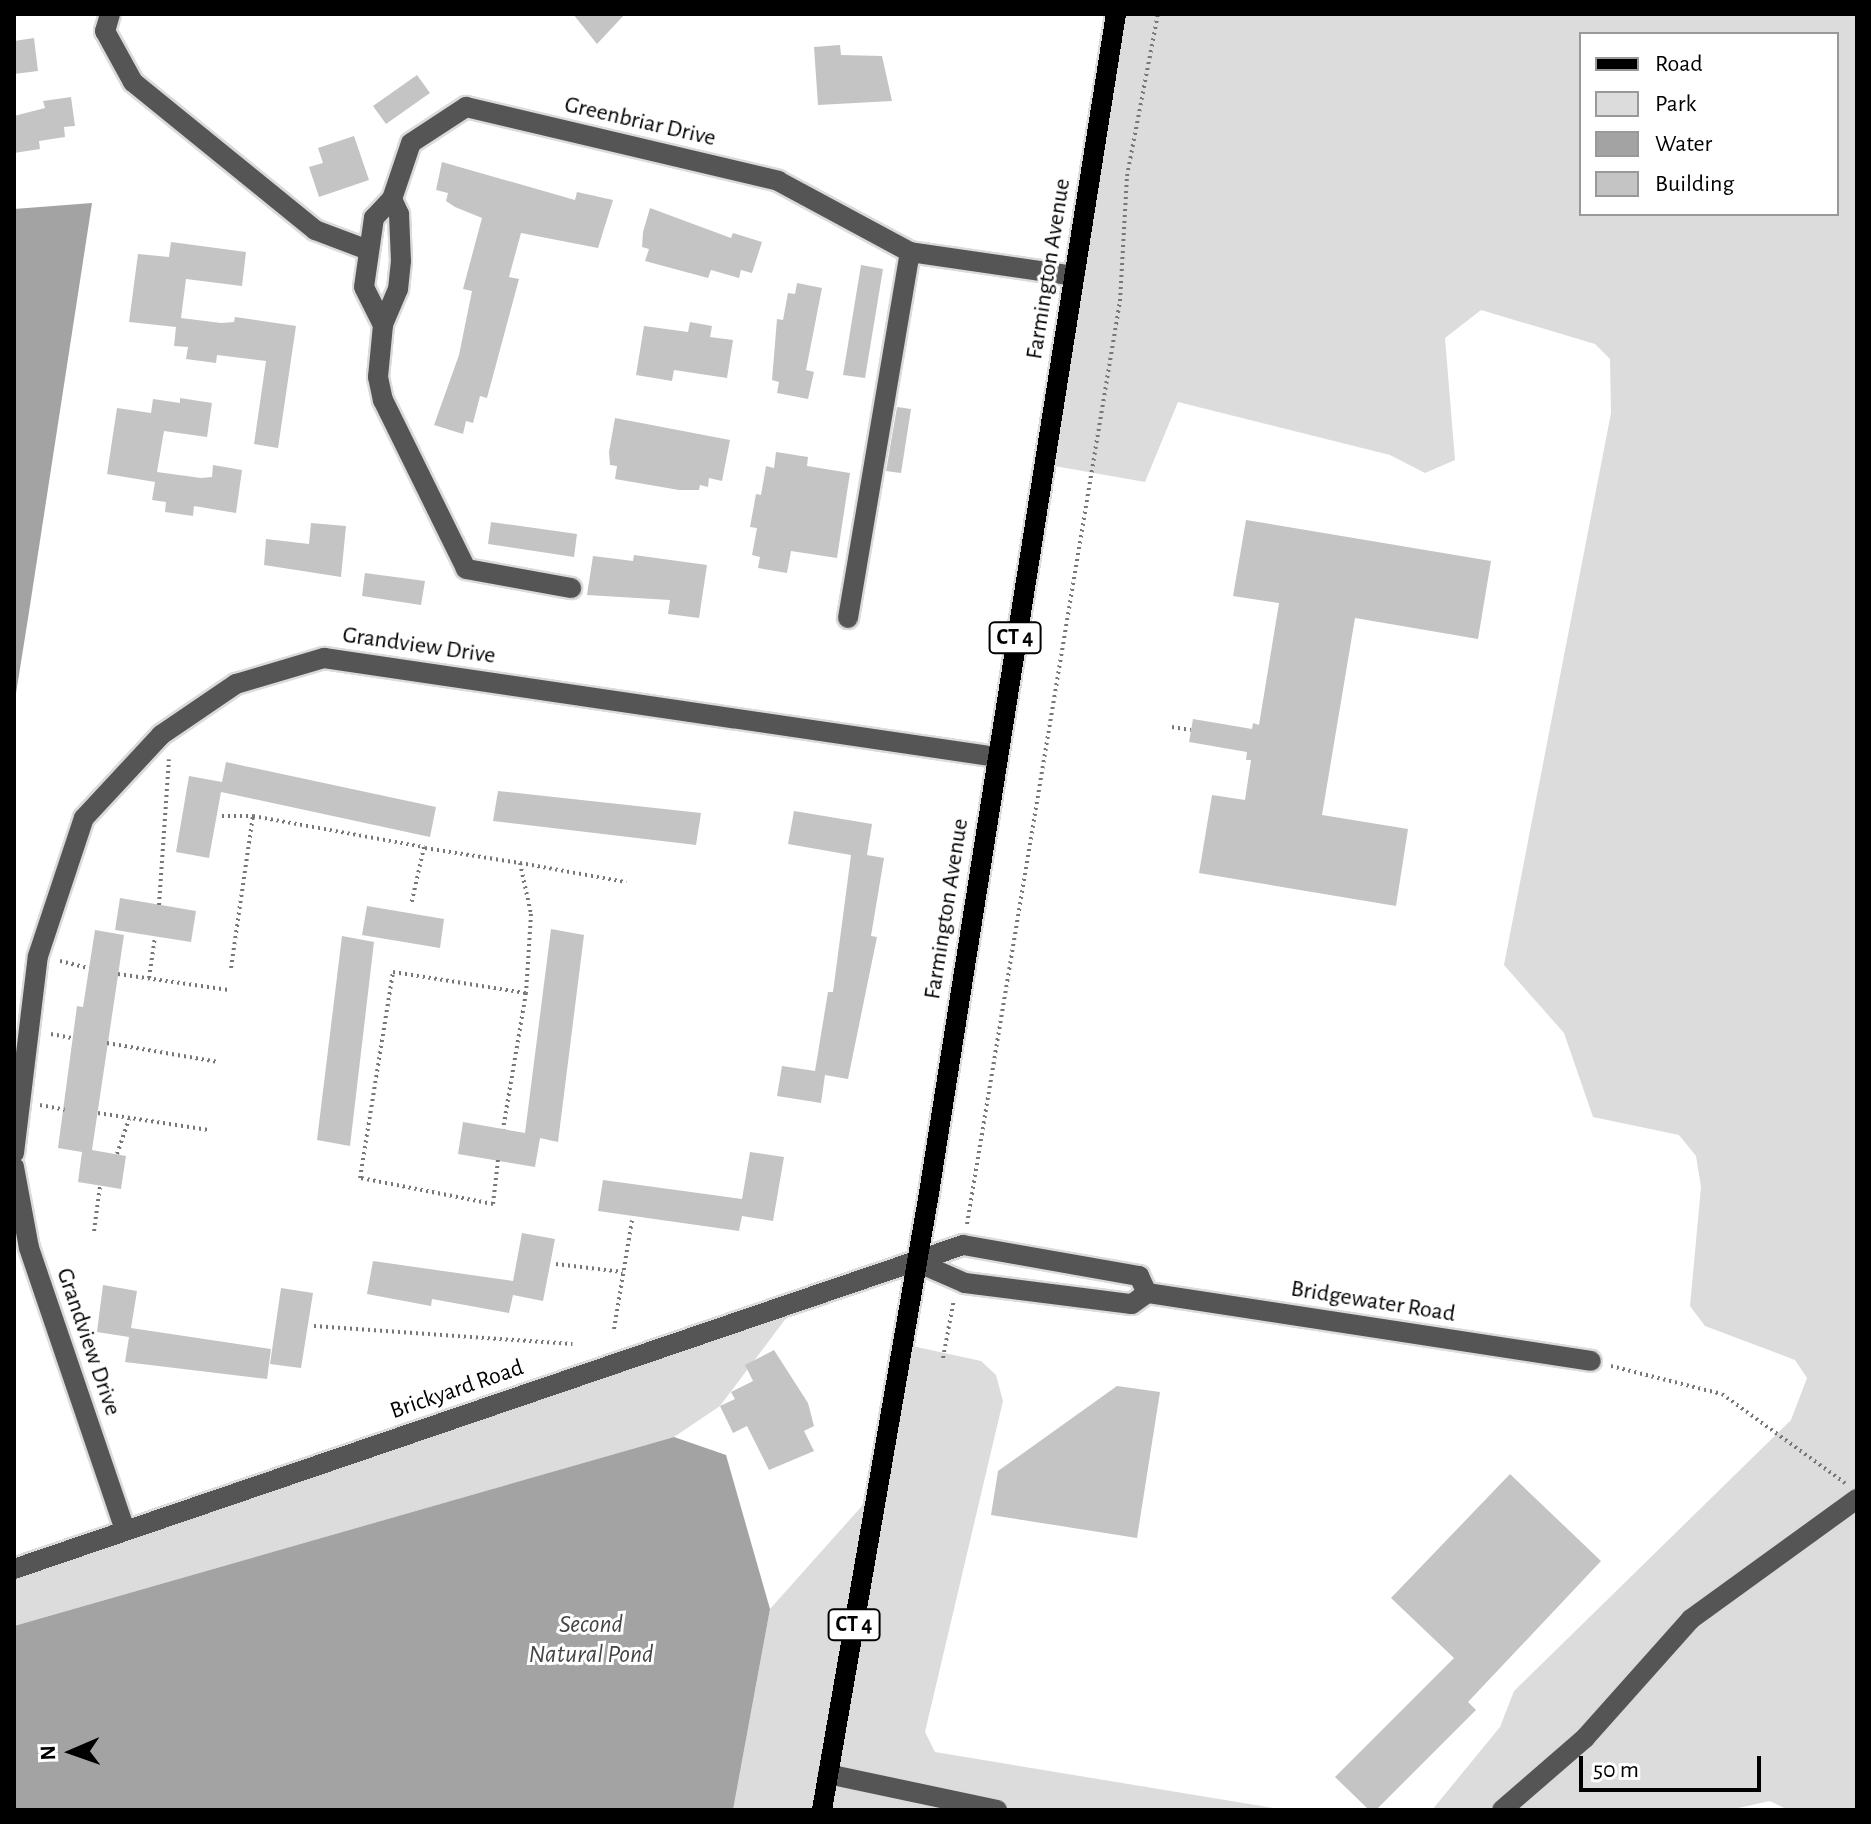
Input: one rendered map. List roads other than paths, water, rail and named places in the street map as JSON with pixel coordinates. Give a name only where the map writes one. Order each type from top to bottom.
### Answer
[{"type":"main road","name":"Farmington Avenue","points":[[822,1810],[917,1262],[1116,14]]},
{"type":"street","points":[[110,14],[105,31],[133,82],[315,230],[368,250]]},
{"type":"street","name":"Greenbriar Drive","points":[[383,325],[364,287],[374,218],[392,199],[411,143],[466,107],[778,181],[910,252],[1074,276]]},
{"type":"street","points":[[392,199],[399,214],[401,261],[398,289],[383,325],[378,377],[383,400],[466,569],[571,588]]},
{"type":"street","points":[[848,618],[910,252]]},
{"type":"street","name":"Grandview Drive","points":[[14,1153],[38,956],[84,818],[171,728],[236,684],[324,658],[996,757]]},
{"type":"street","name":"Grandview Drive","points":[[14,1167],[29,1248],[125,1530]]},
{"type":"street","name":"Bridgewater Road","points":[[917,1262],[963,1245],[1139,1276],[1147,1293]]},
{"type":"street","name":"Bridgewater Road","points":[[917,1262],[965,1283],[1132,1304],[1147,1293],[1591,1361]]},
{"type":"street","name":"Brickyard Road","points":[[14,1569],[917,1262]]},
{"type":"street","points":[[1502,1810],[1585,1738],[1691,1619],[1857,1499]]},
{"type":"street","points":[[828,1774],[997,1810]]},
{"type":"water","points":[[92,203],[29,612],[14,706],[14,209]]},
{"type":"water","name":"Second Natural Pond","points":[[674,1437],[726,1455],[770,1609],[733,1810],[14,1810],[14,1626]]}]
